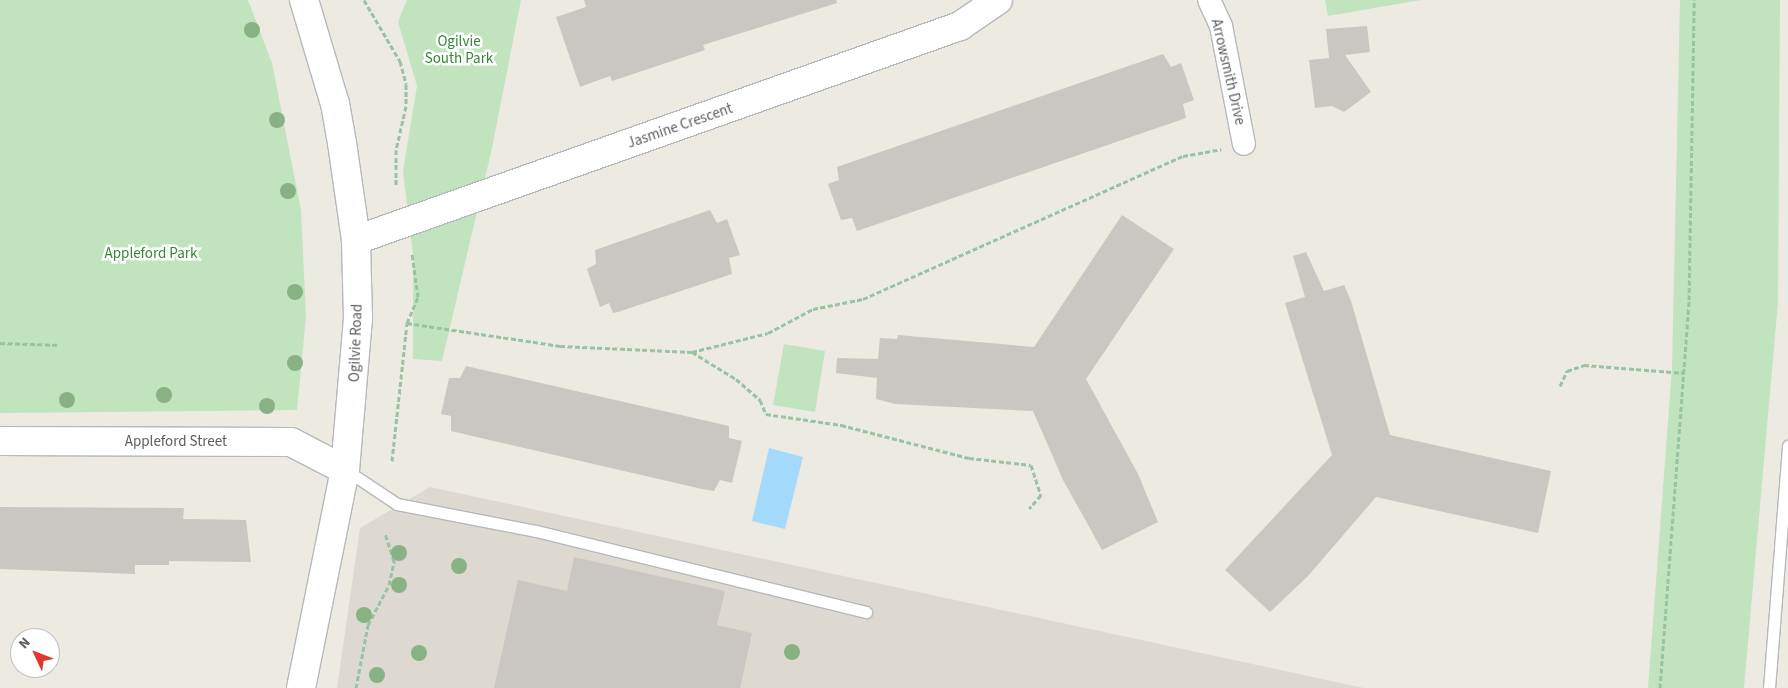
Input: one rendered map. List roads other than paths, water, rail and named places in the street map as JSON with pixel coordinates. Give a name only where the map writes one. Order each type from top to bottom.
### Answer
[{"type":"street","name":"Ogilvie Road","points":[[301,688],[345,470],[358,318],[356,240],[335,104],[304,0]]},
{"type":"street","name":"Jasmine Crescent","points":[[356,240],[960,26],[998,0]]},
{"type":"street","name":"Arrowsmith Drive","points":[[1210,0],[1221,26],[1244,144]]},
{"type":"street","name":"Appleford Street","points":[[0,441],[291,442],[345,470]]},
{"type":"lane","points":[[1769,688],[1788,446]]},
{"type":"lane","points":[[345,470],[397,504],[536,531],[866,612]]},
{"type":"water","points":[[769,448],[803,457],[785,529],[752,521]]},
{"type":"park label","name":"Ogilvie South Park","points":[[459,50]]},
{"type":"park label","name":"Appleford Park","points":[[151,254]]}]
